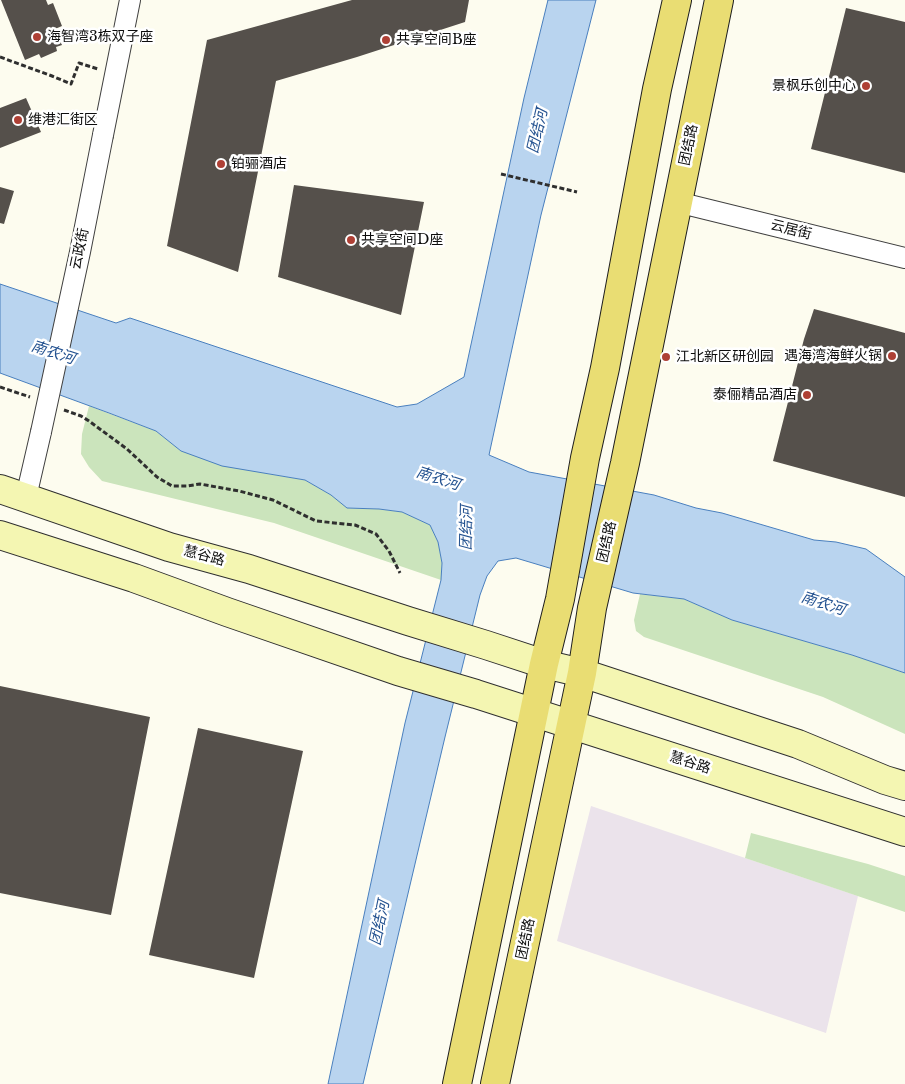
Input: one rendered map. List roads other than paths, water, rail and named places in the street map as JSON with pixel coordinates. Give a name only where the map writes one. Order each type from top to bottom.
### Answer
[{"type":"main road","points":[[457,1084],[544,664],[560,599],[585,458],[605,368],[657,89],[677,0]]},
{"type":"main road","name":"团结路","points":[[495,1084],[582,673],[592,608],[624,463],[719,0]]},
{"type":"main road","name":"慧谷路","points":[[0,489],[169,547],[250,569],[544,664]]},
{"type":"main road","name":"慧谷路","points":[[0,535],[134,578],[227,612],[398,670],[905,832]]},
{"type":"main road","points":[[544,664],[582,673],[798,744],[885,780],[905,786]]},
{"type":"street","name":"云政街","points":[[26,497],[80,252],[130,0]]},
{"type":"street","name":"云居街","points":[[677,202],[905,258]]},
{"type":"water","points":[[548,0],[596,0],[541,215],[489,455],[529,472],[654,495],[814,540],[836,542],[866,549],[905,577],[905,673],[852,655],[732,620],[684,599],[633,593],[516,558],[498,561],[487,576],[480,595],[363,1084],[328,1084],[405,723],[441,580],[442,563],[438,542],[430,525],[402,512],[347,508],[331,495],[305,480],[222,466],[181,451],[156,431],[0,373],[0,284],[116,323],[130,318],[397,407],[417,404],[464,377],[524,98]]},
{"type":"place","name":"海智湾3栋双子座","points":[[37,37]]},
{"type":"place","name":"共享空间B座","points":[[386,40]]},
{"type":"place","name":"景枫乐创中心","points":[[866,86]]},
{"type":"place","name":"维港汇街区","points":[[18,120]]},
{"type":"place","name":"铂骊酒店","points":[[221,164]]},
{"type":"place","name":"共享空间D座","points":[[351,240]]},
{"type":"place","name":"遇海湾海鲜火锅","points":[[892,356]]},
{"type":"place","name":"江北新区研创园","points":[[666,357]]},
{"type":"place","name":"泰俪精品酒店","points":[[807,395]]},
{"type":"water label","name":"团结河","points":[[538,131]]},
{"type":"water label","name":"南农河","points":[[53,353]]},
{"type":"water label","name":"南农河","points":[[438,479]]},
{"type":"water label","name":"团结河","points":[[467,528]]},
{"type":"water label","name":"南农河","points":[[823,604]]},
{"type":"water label","name":"团结河","points":[[380,923]]}]
